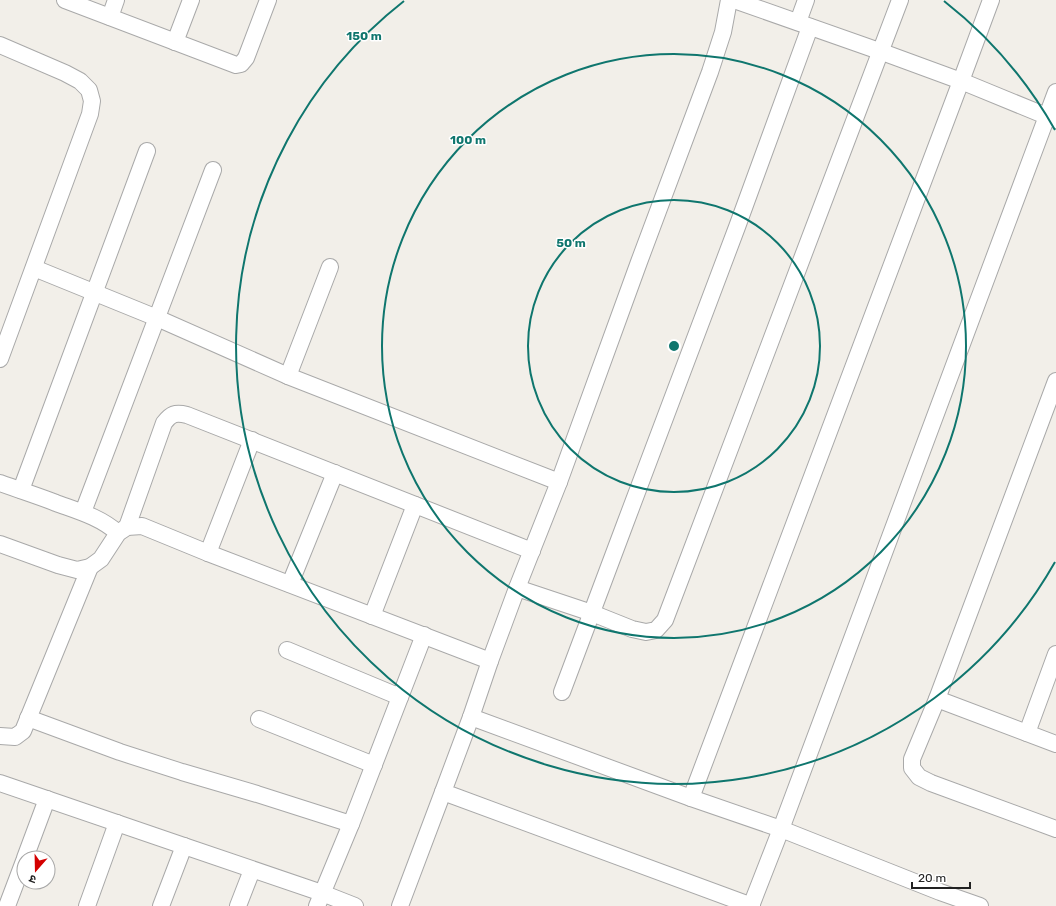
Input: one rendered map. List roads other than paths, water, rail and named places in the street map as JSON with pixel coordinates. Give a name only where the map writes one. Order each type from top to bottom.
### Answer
[{"type":"street","points":[[65,0],[236,65],[241,64],[246,58],[268,0]]},
{"type":"street","points":[[110,17],[116,0]]},
{"type":"street","points":[[175,42],[192,0]]},
{"type":"street","points":[[400,906],[471,717],[517,588],[559,482],[710,72],[723,32],[729,0]]},
{"type":"street","points":[[734,0],[961,81],[1051,118]]},
{"type":"street","points":[[562,692],[737,227],[804,24],[806,0]]},
{"type":"street","points":[[517,588],[592,613],[632,629],[646,632],[656,630],[665,620],[722,467],[882,52],[900,0]]},
{"type":"street","points":[[691,798],[991,0]]},
{"type":"street","points":[[0,45],[80,81],[89,90],[92,101],[90,114],[0,359]]},
{"type":"street","points":[[443,792],[752,906],[1051,118],[1056,92]]},
{"type":"street","points":[[21,490],[147,151]]},
{"type":"street","points":[[83,512],[213,170]]},
{"type":"street","points":[[288,376],[330,267]]},
{"type":"street","points":[[34,268],[157,318],[288,376],[559,482]]},
{"type":"street","points":[[1056,381],[937,699],[912,759],[912,768],[919,777],[930,783],[1056,829]]},
{"type":"street","points":[[0,544],[76,570],[90,567],[101,558],[123,530],[164,423],[170,416],[178,413],[187,415],[252,440],[532,551]]},
{"type":"street","points":[[208,553],[252,440]]},
{"type":"street","points":[[290,584],[335,473]]},
{"type":"street","points":[[0,483],[83,512],[110,526],[123,530],[142,526],[208,553],[490,661]]},
{"type":"street","points":[[372,616],[415,505]]},
{"type":"street","points":[[0,736],[15,737],[23,731],[90,567]]},
{"type":"street","points":[[319,900],[351,824],[424,635]]},
{"type":"street","points":[[287,650],[400,697]]},
{"type":"street","points":[[1027,733],[1056,654]]},
{"type":"street","points":[[937,699],[1056,744]]},
{"type":"street","points":[[471,717],[691,798],[781,829],[980,906]]},
{"type":"street","points":[[28,718],[120,752],[351,824]]},
{"type":"street","points":[[259,719],[374,765]]},
{"type":"street","points":[[0,783],[252,870],[319,900],[355,906]]},
{"type":"street","points":[[28,850],[47,799]]},
{"type":"street","points":[[87,906],[117,823]]},
{"type":"street","points":[[161,906],[184,846]]},
{"type":"street","points":[[238,906],[252,870]]},
{"type":"street","points":[[7,906],[16,882]]}]
